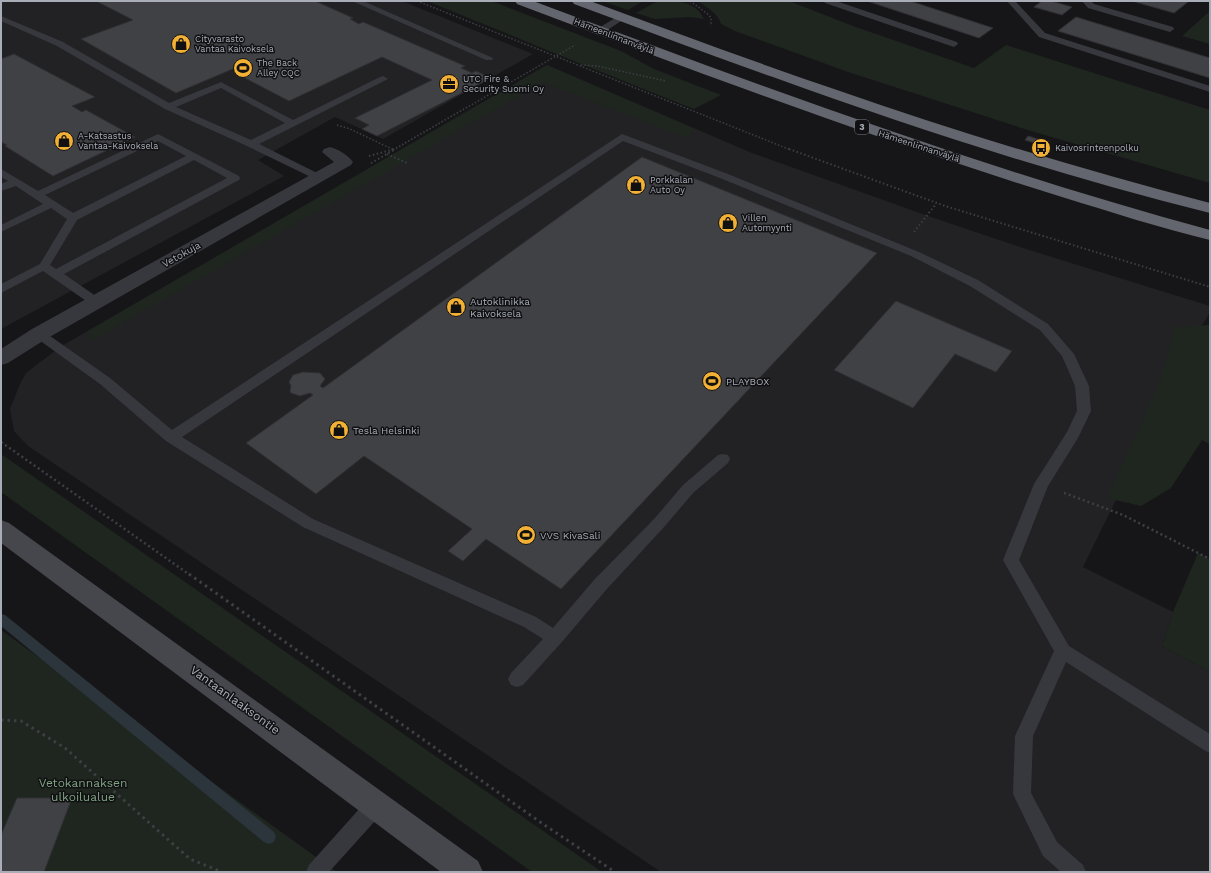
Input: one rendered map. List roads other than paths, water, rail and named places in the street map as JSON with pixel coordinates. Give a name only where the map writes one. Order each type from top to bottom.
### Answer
[{"type":"highway","name":"Hämeenlinnanväylä","points":[[521,1],[761,92],[905,142],[1054,190],[1210,235]]},
{"type":"highway","name":"Hämeenlinnanväylä","points":[[578,1],[779,75],[917,122],[1056,166],[1210,208]]},
{"type":"main road","name":"Vantaanlaaksontie","points":[[1,530],[377,804],[467,872]]},
{"type":"street","name":"Vetokuja","points":[[1,358],[39,334],[345,162],[330,152]]},
{"type":"lane","points":[[356,1],[489,58]]},
{"type":"lane","points":[[828,1],[954,44]]},
{"type":"lane","points":[[1011,1],[1042,35],[1210,89]]},
{"type":"lane","points":[[1086,1],[1091,6],[1170,30]]},
{"type":"lane","points":[[600,31],[623,17]]},
{"type":"lane","points":[[1,18],[60,44],[168,107],[251,144],[318,177]]},
{"type":"lane","points":[[251,144],[383,79]]},
{"type":"lane","points":[[168,107],[221,85],[292,123]]},
{"type":"lane","points":[[37,195],[158,137],[235,178],[56,274]]},
{"type":"lane","points":[[171,437],[622,137],[724,176],[915,254],[974,283],[1044,328],[1068,354],[1082,386],[1084,411],[1073,434],[1041,484],[1010,560],[1063,651],[1210,744]]},
{"type":"lane","points":[[1,289],[44,266],[73,218],[194,156]]},
{"type":"lane","points":[[1,172],[73,218]]},
{"type":"lane","points":[[1,188],[16,182]]},
{"type":"lane","points":[[1,229],[52,204]]},
{"type":"lane","points":[[44,266],[96,302]]},
{"type":"lane","points":[[39,334],[104,381],[171,437],[308,523],[530,622],[555,638]]},
{"type":"lane","points":[[517,679],[555,638],[600,585],[660,522],[688,489],[723,459]]},
{"type":"lane","points":[[1063,651],[1024,736],[1022,794],[1050,849],[1076,872]]},
{"type":"lane","points":[[316,872],[377,804]]},
{"type":"waterway","points":[[1,619],[269,837]]},
{"type":"place","name":"Cityvarasto Vantaa Kaivoksela","points":[[181,44]]},
{"type":"place","name":"The Back Alley CQC","points":[[243,68]]},
{"type":"place","name":"UTC Fire & Security Suomi Oy","points":[[449,84]]},
{"type":"place","name":"A-Katsastus Vantaa-Kaivoksela","points":[[64,141]]},
{"type":"place","name":"Kaivosrinteenpolku","points":[[1041,148]]},
{"type":"place","name":"Porkkalan Auto Oy","points":[[636,185]]},
{"type":"place","name":"Villen Automyynti","points":[[728,223]]},
{"type":"place","name":"Autoklinikka Kaivoksela","points":[[456,307]]},
{"type":"place","name":"PLAYBOX","points":[[712,381]]},
{"type":"place","name":"Tesla Helsinki","points":[[339,430]]},
{"type":"place","name":"VVS KivaSali","points":[[526,535]]},
{"type":"park label","name":"Vetokannaksen ulkoilualue","points":[[83,790]]}]
